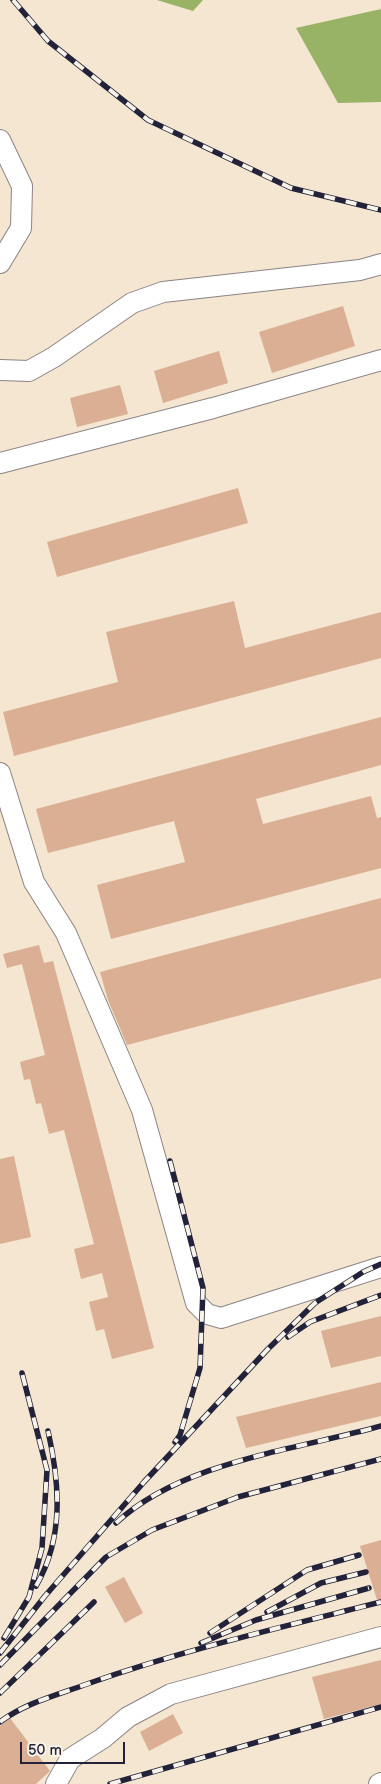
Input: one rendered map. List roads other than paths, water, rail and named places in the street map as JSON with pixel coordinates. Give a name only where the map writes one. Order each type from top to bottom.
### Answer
[{"type":"lane","points":[[0,140],[22,186],[21,228],[0,263]]},
{"type":"lane","points":[[0,370],[29,371],[54,357],[132,302],[163,292],[360,270],[381,264]]},
{"type":"lane","points":[[0,462],[213,408],[381,360]]},
{"type":"lane","points":[[0,773],[34,882],[66,933],[142,1110],[196,1303],[208,1314],[221,1318],[381,1267]]},
{"type":"lane","points":[[56,1784],[70,1759],[103,1738],[128,1717],[171,1694],[381,1637]]},
{"type":"railway","points":[[13,0],[48,41],[148,120],[291,188],[381,210]]},
{"type":"railway","points":[[170,1161],[203,1288],[200,1368],[180,1435],[175,1442]]},
{"type":"railway","points":[[0,1653],[45,1596],[144,1482],[268,1349],[315,1303],[363,1272],[381,1264]]},
{"type":"railway","points":[[288,1337],[310,1322],[381,1295]]},
{"type":"railway","points":[[4,1638],[29,1597],[42,1548],[47,1470],[22,1373]]},
{"type":"railway","points":[[116,1523],[143,1502],[174,1485],[207,1471],[242,1460],[381,1426]]},
{"type":"railway","points":[[36,1586],[45,1568],[51,1549],[57,1510],[55,1471],[48,1431]]},
{"type":"railway","points":[[0,1665],[106,1557],[152,1530],[238,1497],[381,1459]]},
{"type":"railway","points":[[210,1633],[307,1570],[359,1555]]},
{"type":"railway","points":[[267,1612],[321,1583],[366,1572]]},
{"type":"railway","points":[[201,1643],[256,1620],[369,1588]]},
{"type":"railway","points":[[0,1693],[94,1602]]},
{"type":"railway","points":[[0,1722],[10,1715],[42,1700],[160,1660],[381,1602]]},
{"type":"railway","points":[[110,1784],[381,1707]]}]
